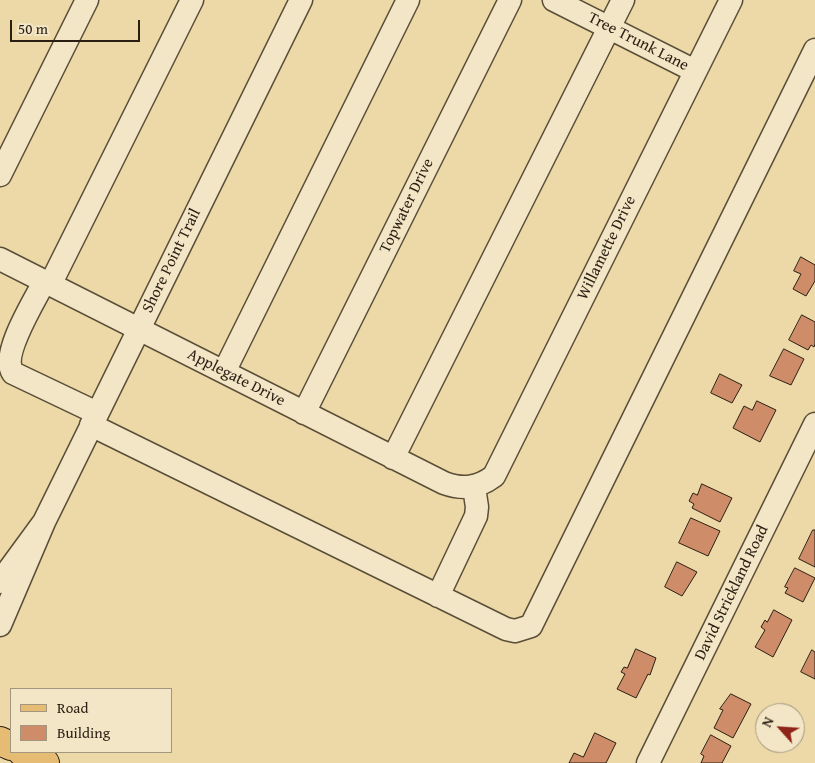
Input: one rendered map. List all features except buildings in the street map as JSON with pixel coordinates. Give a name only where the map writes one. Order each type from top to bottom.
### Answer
[{"type":"main road","points":[[24,753],[45,763]]},
{"type":"street","points":[[0,175],[87,0]]},
{"type":"street","points":[[192,0],[47,283],[10,351],[9,368],[94,419],[438,596],[506,629],[515,631],[531,626],[815,50]]},
{"type":"street","name":"Shore Point Trail","points":[[0,625],[44,522],[301,0]]},
{"type":"street","points":[[224,372],[408,0]]},
{"type":"street","name":"Topwater Drive","points":[[304,413],[510,0]]},
{"type":"street","name":"Tree Trunk Lane","points":[[554,0],[695,71]]},
{"type":"street","points":[[393,458],[623,0]]},
{"type":"street","name":"Willamette Drive","points":[[474,487],[494,476],[731,0]]},
{"type":"street","name":"Applegate Drive","points":[[0,259],[444,483],[453,486],[474,487]]},
{"type":"street","name":"David Strickland Road","points":[[648,763],[815,424]]},
{"type":"street","points":[[438,596],[476,516],[477,507],[474,487]]},
{"type":"street","name":"Shore Point Trail","points":[[0,582],[44,522]]}]
